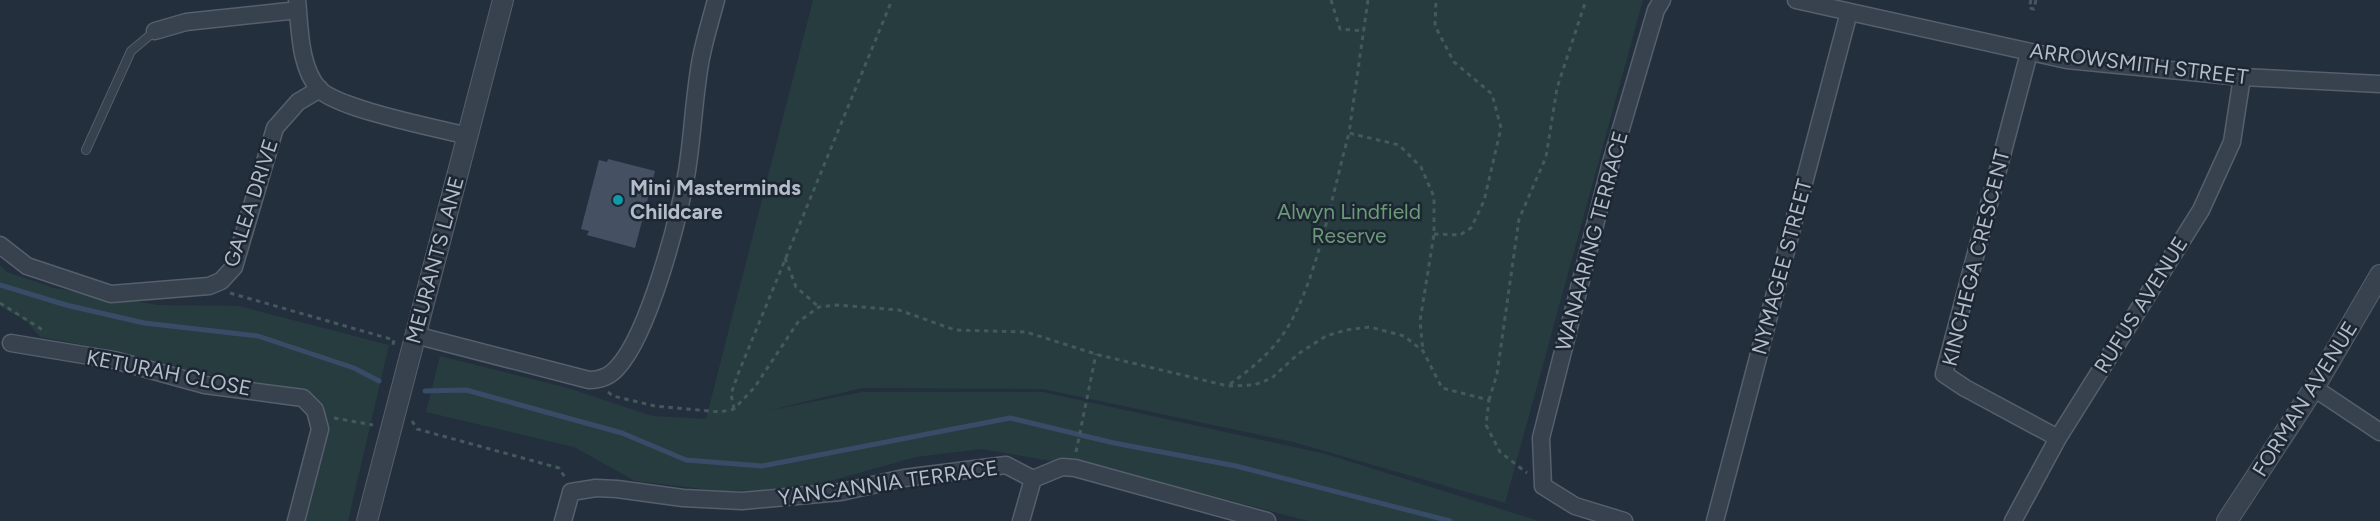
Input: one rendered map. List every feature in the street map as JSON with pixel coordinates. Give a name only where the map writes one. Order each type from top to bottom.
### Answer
[{"type":"street","name":"MEURANTS LANE","points":[[367,521],[503,0]]},
{"type":"street","points":[[415,335],[589,380],[600,380],[617,369],[634,343],[662,271],[686,171],[701,58],[716,0]]},
{"type":"street","name":"WANAARING TERRACE","points":[[1543,486],[1541,438],[1610,166],[1656,10],[1662,0]]},
{"type":"street","name":"ARROWSMITH STREET","points":[[1796,0],[2067,60],[2242,77],[2380,84]]},
{"type":"street","points":[[155,31],[186,22],[298,5],[304,52],[312,78],[320,89],[345,103],[468,136]]},
{"type":"street","name":"NYMAGEE STREET","points":[[1715,521],[1849,12]]},
{"type":"street","name":"KINCHEGA CRESCENT","points":[[2029,53],[1944,374],[1965,388],[2058,438]]},
{"type":"street","name":"RUFUS AVENUE","points":[[2013,521],[2058,438],[2201,210],[2232,142],[2242,77]]},
{"type":"street","name":"GALEA DRIVE","points":[[0,245],[27,266],[105,293],[130,294],[216,285],[228,276],[234,267],[275,128],[298,102],[320,89]]},
{"type":"street","name":"FORMAN AVENUE","points":[[2227,521],[2314,388],[2380,275]]},
{"type":"street","name":"KETURAH CLOSE","points":[[11,343],[114,360],[205,384],[303,398],[315,410],[320,429],[296,521]]},
{"type":"street","points":[[2314,388],[2380,432]]},
{"type":"street","name":"YANCANNIA TERRACE","points":[[571,492],[596,488],[617,489],[683,498],[742,501],[841,492],[904,478],[1006,465],[1034,478]]},
{"type":"street","points":[[1021,521],[1034,478],[1062,467],[1075,468],[1267,521]]},
{"type":"street","points":[[1543,486],[1575,506],[1624,521]]},
{"type":"street","points":[[563,521],[571,492]]},
{"type":"lane","points":[[86,150],[131,51],[155,31]]},
{"type":"path","points":[[734,409],[731,394],[785,256],[892,0]]},
{"type":"path","points":[[1331,0],[1340,29],[1364,30]]},
{"type":"path","points":[[1228,386],[1258,365],[1286,330],[1311,273],[1349,133],[1368,0]]},
{"type":"path","points":[[1434,234],[1460,235],[1471,228],[1484,201],[1501,128],[1492,94],[1454,62],[1435,26],[1436,0]]},
{"type":"path","points":[[1543,486],[1500,452],[1486,425],[1489,400],[1497,374],[1519,219],[1546,157],[1557,88],[1586,0]]},
{"type":"path","points":[[2031,0],[2029,8],[2034,9],[2036,0]]},
{"type":"path","points":[[1349,133],[1399,145],[1421,167],[1434,197],[1434,234],[1420,321],[1423,351],[1442,388],[1489,400]]},
{"type":"path","points":[[785,256],[796,287],[819,307]]},
{"type":"path","points":[[216,285],[225,292],[394,340]]},
{"type":"path","points":[[600,380],[605,389],[614,396],[655,406],[720,412],[734,409],[754,388],[798,322],[819,307],[837,305],[899,310],[954,330],[1026,332],[1096,354],[1228,386],[1254,385],[1272,378],[1298,354],[1326,336],[1346,330],[1370,327],[1404,336],[1423,351]]},
{"type":"path","points":[[1077,443],[1096,354]]},
{"type":"path","points":[[333,417],[373,426]]},
{"type":"path","points":[[412,422],[417,429],[559,468],[571,492]]},
{"type":"green space","name":"Alwyn Lindfield Reserve","points":[[813,0],[1643,0],[1505,503],[1293,442],[1043,389],[862,388],[771,410],[862,392],[1043,392],[1326,454],[1539,521],[1308,521],[1133,475],[981,449],[916,457],[798,490],[720,491],[635,481],[574,447],[426,412],[440,356],[568,388],[652,416],[706,419]]},
{"type":"green space","points":[[0,265],[7,272],[54,288],[158,305],[239,306],[389,345],[348,521],[304,521],[329,430],[324,406],[303,390],[193,372],[117,351],[40,337],[27,322],[0,306]]},
{"type":"building","name":"Mini Masterminds Childcare","points":[[608,159],[655,171],[635,248],[587,235],[589,231],[581,229],[599,160],[607,162]]},
{"type":"waterway","points":[[0,285],[66,305],[144,323],[258,336],[354,368],[379,381]]},
{"type":"waterway","points":[[425,391],[466,390],[622,433],[686,460],[762,466],[1010,418],[1114,443],[1236,466],[1450,521]]},
{"type":"place","name":"Mini Masterminds Childcare","points":[[618,200]]}]
